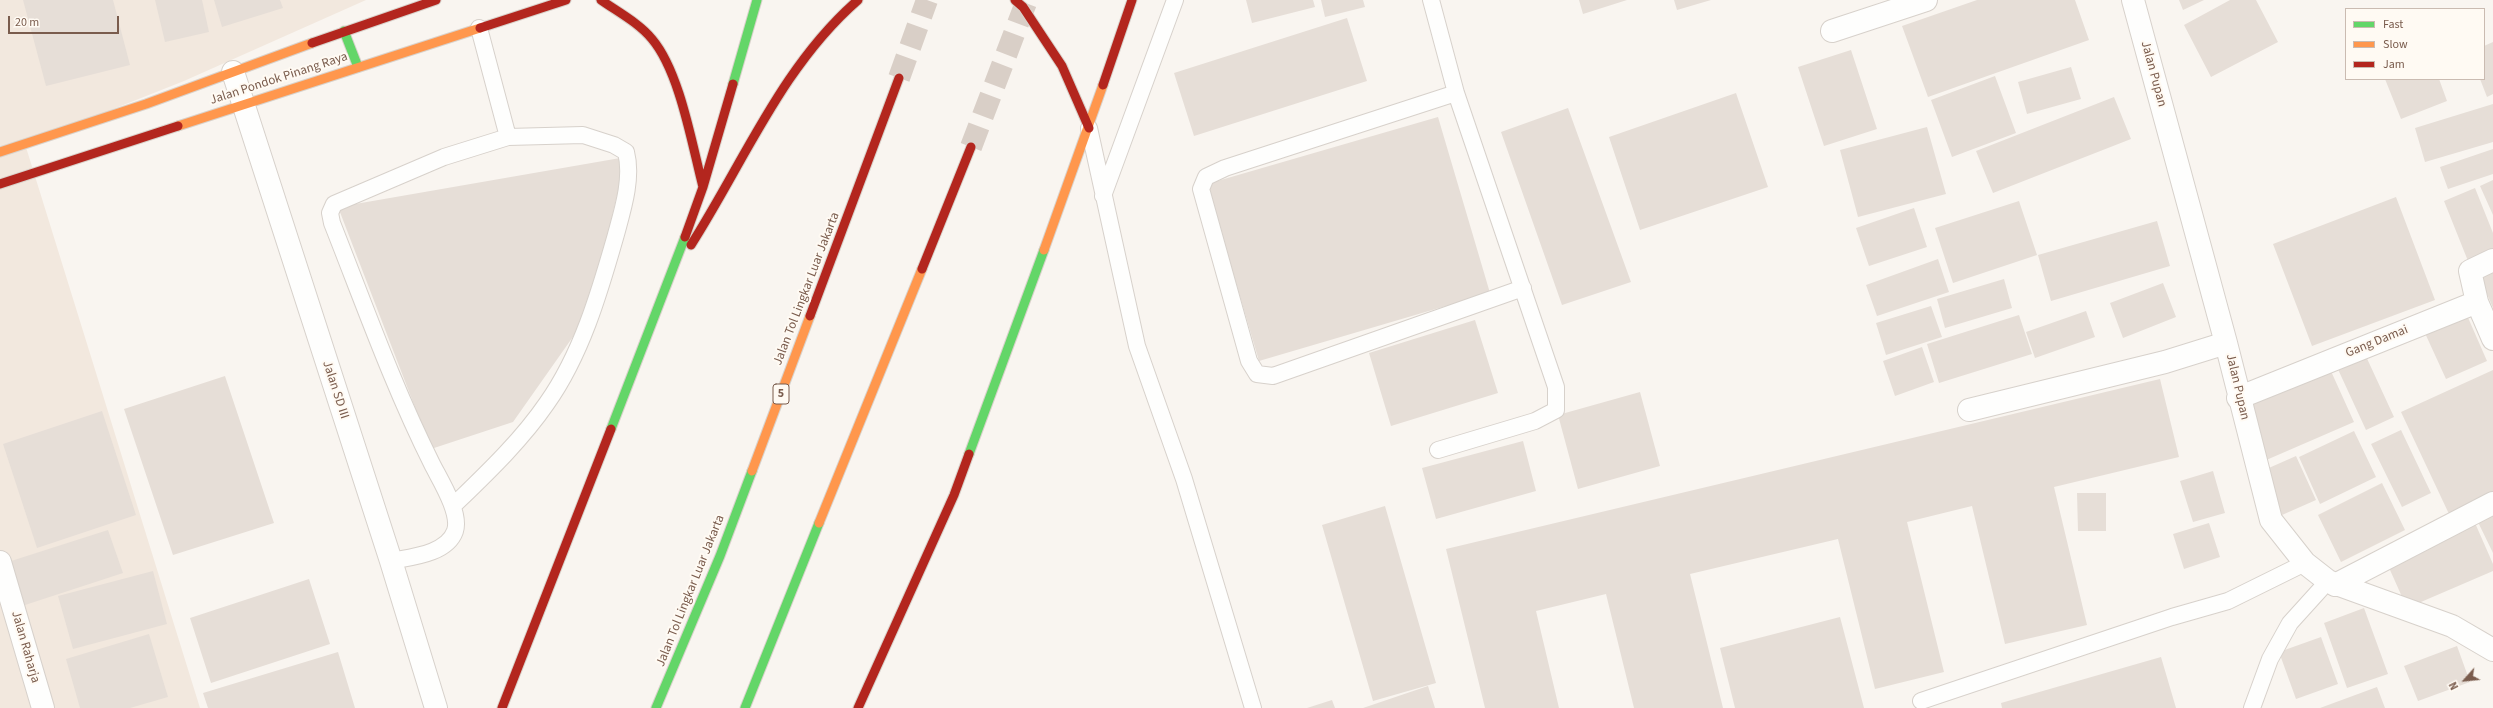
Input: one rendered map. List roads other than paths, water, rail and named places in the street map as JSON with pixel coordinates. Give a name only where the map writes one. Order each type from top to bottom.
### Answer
[{"type":"main road","name":"Jalan Pondok Pinang Raya","points":[[0,152],[146,104],[344,31],[436,0]]},
{"type":"main road","name":"Jalan Pondok Pinang Raya","points":[[0,184],[566,0]]},
{"type":"main road","points":[[601,0],[636,26],[657,46],[673,83],[702,186]]},
{"type":"main road","points":[[502,708],[672,274],[702,186],[757,0]]},
{"type":"main road","points":[[672,274],[722,197],[759,129],[810,49],[843,12],[858,0]]},
{"type":"main road","points":[[1015,0],[1023,7],[1062,66],[1089,128]]},
{"type":"main road","points":[[858,708],[954,495],[1089,128],[1132,0]]},
{"type":"main road","points":[[344,31],[358,67]]},
{"type":"main road","name":"Jalan Tol Lingkar Luar Jakarta","points":[[656,708],[720,556],[899,78]]},
{"type":"main road","points":[[745,708],[971,147]]},
{"type":"street","points":[[1832,31],[1926,0]]},
{"type":"street","name":"Jalan Pupan","points":[[2133,0],[2226,343],[2238,398],[2271,520],[2305,563],[2331,583],[2452,626],[2493,650]]},
{"type":"street","name":"Jalan SD III","points":[[233,72],[242,105],[392,561],[436,708]]},
{"type":"street","points":[[2493,260],[2470,271],[2477,302],[2493,339]]},
{"type":"street","name":"Gang Damai","points":[[2238,398],[2477,302]]},
{"type":"street","points":[[1969,410],[2165,362],[2226,343]]},
{"type":"street","points":[[2331,583],[2493,503]]},
{"type":"street","name":"Jalan Raharja","points":[[0,562],[43,708]]},
{"type":"lane","points":[[1103,196],[1175,0]]},
{"type":"lane","points":[[1432,0],[1456,93],[1556,387],[1556,410],[1535,421],[1438,450]]},
{"type":"lane","points":[[479,28],[508,137]]},
{"type":"lane","points":[[1456,93],[1225,168],[1206,176],[1202,189],[1249,362],[1257,374],[1273,376],[1523,288]]},
{"type":"lane","points":[[1089,128],[1137,346],[1184,479],[1253,708]]},
{"type":"lane","points":[[392,561],[438,549],[448,541],[455,531],[453,506],[407,415],[332,223],[330,213],[334,204],[444,157],[508,137],[583,135],[614,144],[626,152],[630,166],[620,217],[607,268],[590,318],[567,367],[548,402],[529,427],[453,506]]},
{"type":"lane","points":[[1921,701],[2172,617],[2228,601],[2305,563]]},
{"type":"lane","points":[[2252,708],[2270,659],[2290,623],[2331,583]]},
{"type":"tunnel","points":[[899,78],[927,0]]},
{"type":"tunnel","points":[[971,147],[1027,0]]}]
